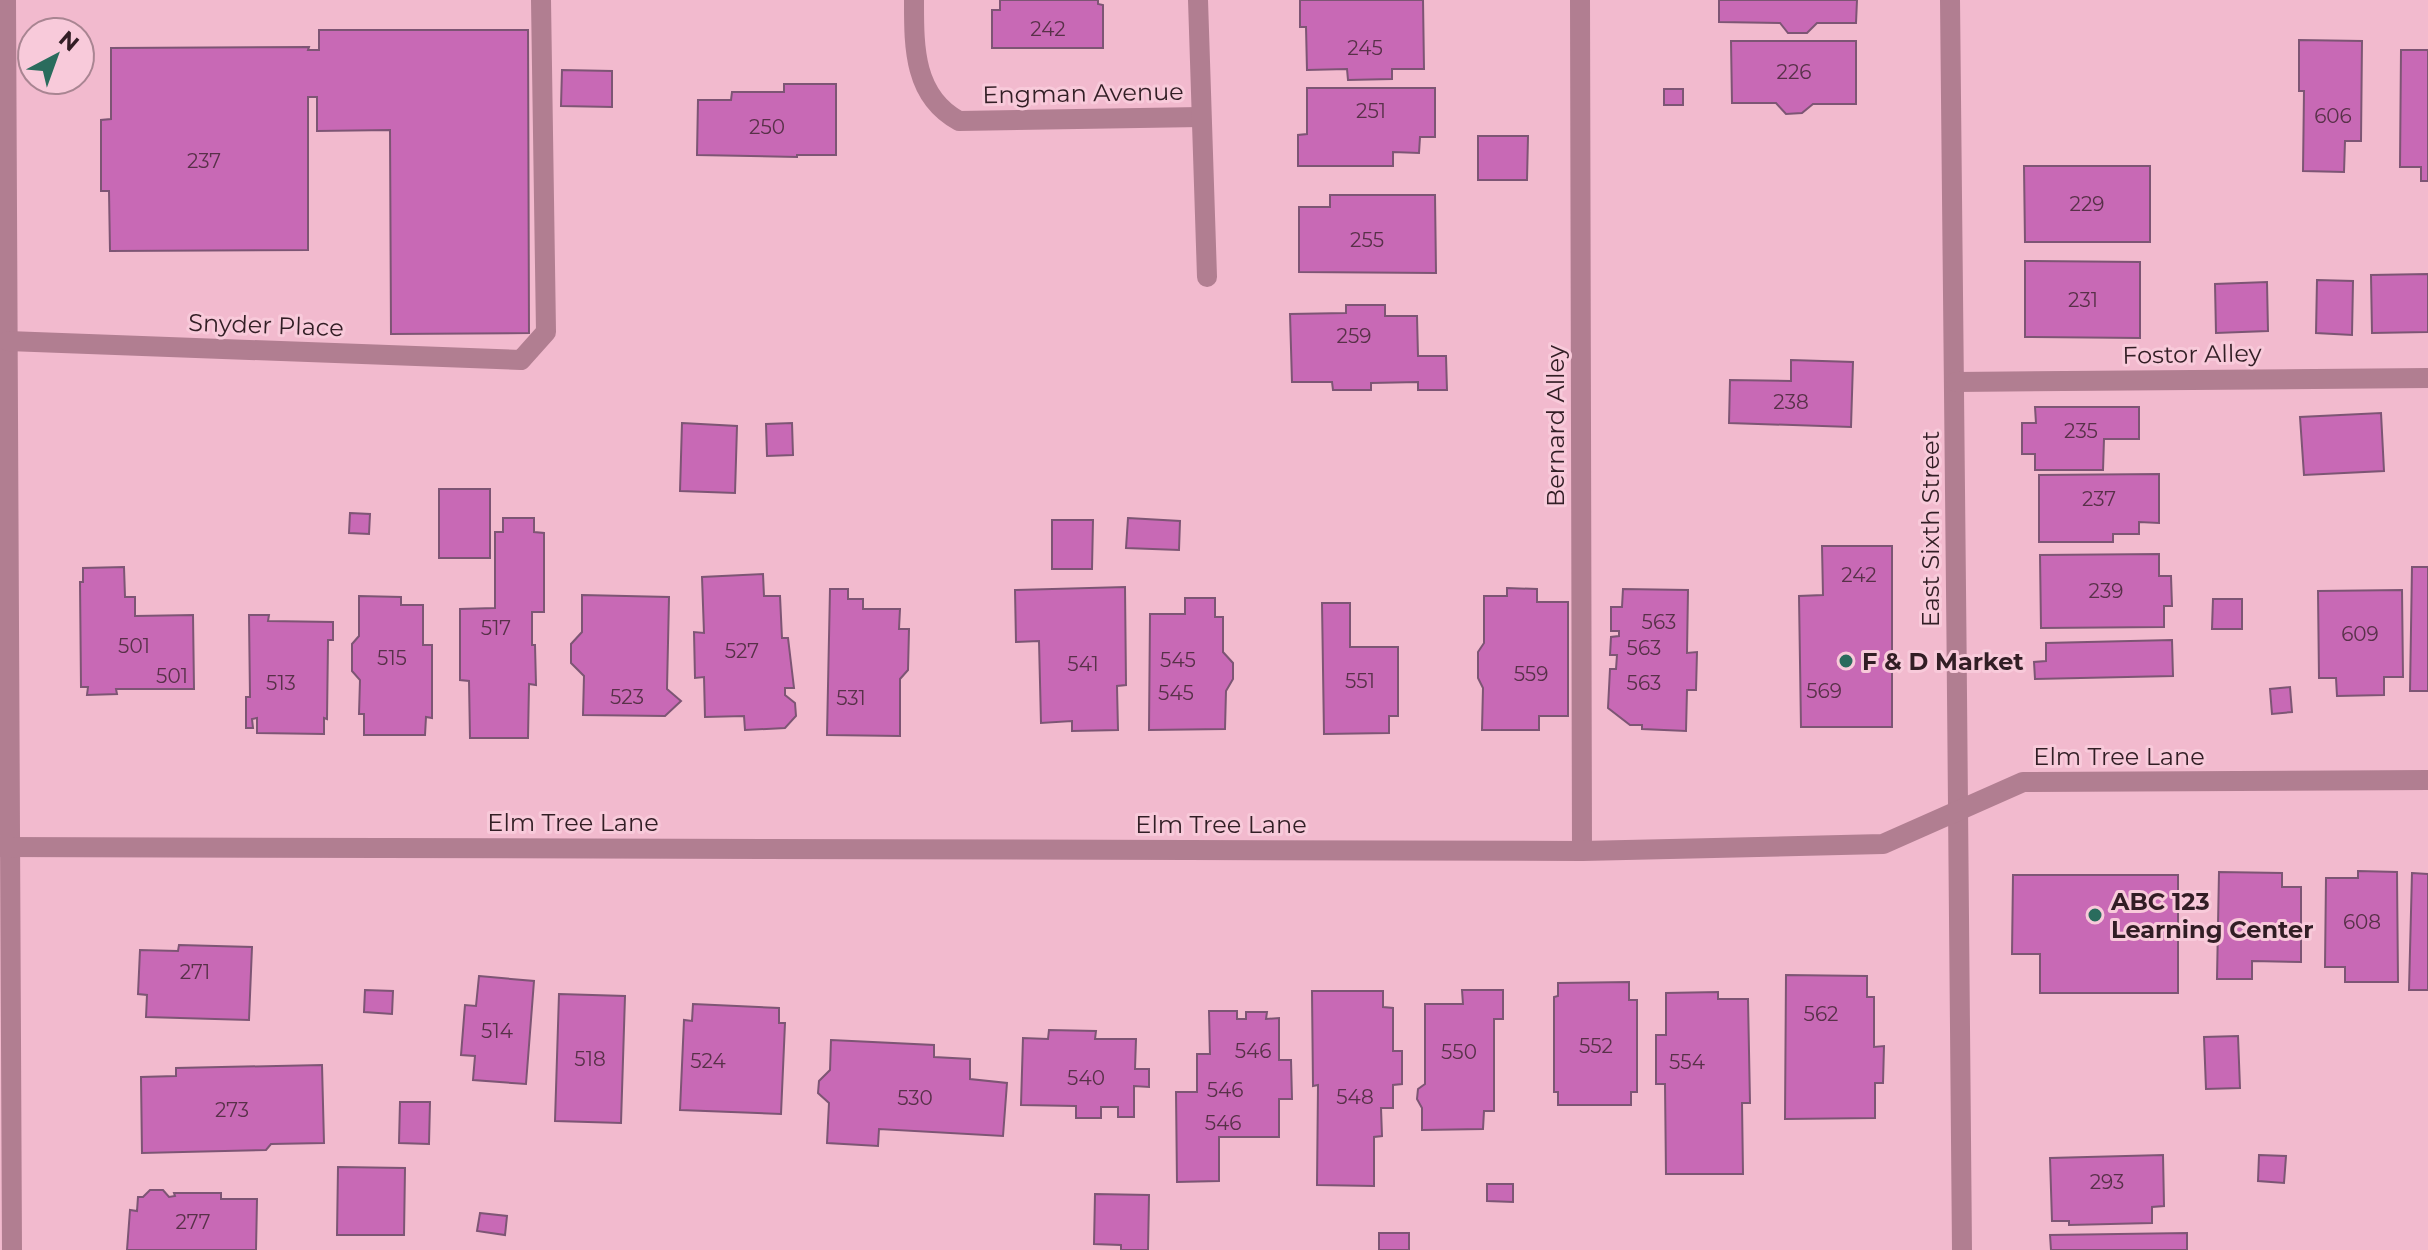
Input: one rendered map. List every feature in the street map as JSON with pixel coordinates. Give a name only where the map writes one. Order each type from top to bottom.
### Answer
[{"type":"street","points":[[6,0],[8,341],[5,847],[12,1250]]},
{"type":"street","name":"Snyder Place","points":[[8,341],[521,360],[546,332],[541,0]]},
{"type":"street","name":"Engman Avenue","points":[[914,0],[914,53],[922,80],[945,114],[959,121],[1201,117]]},
{"type":"street","points":[[1198,0],[1207,277]]},
{"type":"street","name":"Bernard Alley","points":[[1580,0],[1582,851]]},
{"type":"street","name":"East Sixth Street","points":[[1950,0],[1962,1250]]},
{"type":"street","name":"Fostor Alley","points":[[1956,382],[2428,378]]},
{"type":"street","name":"Elm Tree Lane","points":[[5,847],[1582,851],[1883,844],[2023,782],[2428,780]]},
{"type":"building","points":[[1000,0],[1098,0],[1098,4],[1103,5],[1103,48],[992,48],[992,10],[1000,10]]},
{"type":"building","points":[[1300,0],[1423,0],[1424,69],[1392,69],[1392,79],[1348,80],[1347,69],[1307,70],[1306,27],[1300,27]]},
{"type":"building","points":[[1719,0],[1857,0],[1856,23],[1817,23],[1807,33],[1788,33],[1780,23],[1719,22]]},
{"type":"building","points":[[319,30],[528,30],[529,333],[391,334],[390,130],[317,131],[317,97],[308,97],[308,250],[110,251],[109,191],[101,191],[101,120],[111,119],[111,48],[309,47],[308,50],[319,50]]},
{"type":"building","points":[[2299,40],[2362,41],[2361,141],[2345,141],[2344,172],[2303,171],[2304,91],[2299,91]]},
{"type":"building","points":[[1731,41],[1856,41],[1856,104],[1813,104],[1802,113],[1786,114],[1776,103],[1732,103]]},
{"type":"building","points":[[2401,50],[2428,50],[2428,181],[2421,181],[2421,167],[2400,167]]},
{"type":"building","points":[[562,70],[612,71],[612,107],[561,106]]},
{"type":"building","points":[[784,84],[836,84],[836,155],[697,155],[698,100],[731,100],[732,92],[784,92]]},
{"type":"building","points":[[1307,88],[1435,88],[1435,137],[1420,137],[1419,153],[1393,152],[1393,166],[1298,166],[1298,135],[1307,134]]},
{"type":"building","points":[[1664,89],[1683,89],[1683,105],[1664,105]]},
{"type":"building","points":[[1478,136],[1528,136],[1527,180],[1478,180]]},
{"type":"building","points":[[2024,166],[2150,166],[2150,242],[2025,242]]},
{"type":"building","points":[[1330,195],[1435,195],[1436,273],[1299,272],[1299,207],[1330,207]]},
{"type":"building","points":[[2025,261],[2140,262],[2140,338],[2025,337]]},
{"type":"building","points":[[2428,274],[2428,332],[2372,333],[2371,275]]},
{"type":"building","points":[[2317,280],[2353,281],[2352,335],[2316,333]]},
{"type":"building","points":[[2267,282],[2268,331],[2216,333],[2215,284]]},
{"type":"building","points":[[1346,305],[1385,305],[1385,316],[1417,316],[1418,356],[1446,356],[1447,390],[1418,390],[1418,382],[1371,383],[1371,390],[1333,390],[1332,382],[1292,382],[1290,314],[1346,313]]},
{"type":"building","points":[[1791,360],[1853,362],[1851,427],[1729,423],[1730,380],[1791,381]]},
{"type":"building","points":[[2035,407],[2139,407],[2139,439],[2104,439],[2103,470],[2035,470],[2035,454],[2022,454],[2022,423],[2036,423]]},
{"type":"building","points":[[2381,413],[2384,471],[2304,475],[2300,417]]},
{"type":"building","points":[[682,423],[737,426],[735,493],[680,491]]},
{"type":"building","points":[[792,423],[793,455],[767,456],[766,424]]},
{"type":"building","points":[[2159,474],[2159,523],[2139,522],[2139,534],[2113,534],[2113,542],[2039,542],[2039,475]]},
{"type":"building","points":[[439,489],[490,489],[490,558],[439,558]]},
{"type":"building","points":[[350,513],[370,514],[369,534],[349,533]]},
{"type":"building","points":[[503,518],[534,518],[534,532],[544,533],[544,612],[532,612],[536,685],[529,684],[528,738],[470,738],[469,681],[460,680],[460,609],[495,608],[495,532],[503,532]]},
{"type":"building","points":[[1128,518],[1180,521],[1179,550],[1126,548]]},
{"type":"building","points":[[1052,520],[1093,520],[1092,569],[1052,569]]},
{"type":"building","name":"F & D Market","points":[[1822,546],[1892,546],[1892,727],[1801,727],[1799,596],[1823,595]]},
{"type":"building","points":[[2159,554],[2159,576],[2171,576],[2172,606],[2164,606],[2164,627],[2041,628],[2040,555]]},
{"type":"building","points":[[124,567],[125,597],[135,597],[135,616],[193,615],[194,689],[116,689],[117,694],[87,695],[88,687],[81,687],[80,582],[83,582],[83,568]]},
{"type":"building","points":[[2412,567],[2428,567],[2428,691],[2410,691]]},
{"type":"building","points":[[763,574],[764,596],[780,596],[782,638],[788,638],[794,688],[785,688],[785,695],[795,703],[796,716],[785,728],[745,730],[744,716],[705,717],[704,677],[695,678],[694,632],[704,633],[702,577]]},
{"type":"building","points":[[1125,587],[1126,685],[1117,686],[1118,730],[1072,731],[1072,721],[1041,723],[1039,641],[1016,642],[1015,590]]},
{"type":"building","points":[[1507,588],[1537,589],[1537,602],[1568,602],[1568,716],[1539,716],[1539,730],[1482,730],[1483,688],[1478,678],[1478,652],[1484,643],[1484,596],[1507,596]]},
{"type":"building","points":[[830,589],[848,589],[848,599],[863,599],[863,609],[900,609],[899,629],[909,629],[908,670],[900,679],[900,736],[827,735]]},
{"type":"building","points":[[1623,589],[1688,590],[1687,653],[1697,652],[1696,690],[1687,690],[1686,731],[1642,729],[1642,725],[1630,725],[1608,708],[1610,669],[1616,669],[1617,655],[1610,655],[1611,637],[1619,636],[1619,631],[1611,631],[1611,607],[1622,607]]},
{"type":"building","points":[[2402,590],[2403,677],[2384,677],[2384,695],[2337,696],[2336,678],[2319,678],[2318,591]]},
{"type":"building","points":[[582,595],[669,597],[667,689],[681,701],[665,716],[583,715],[584,676],[571,663],[571,644],[582,632]]},
{"type":"building","points":[[359,596],[401,597],[401,605],[423,605],[423,645],[432,645],[432,718],[426,717],[425,735],[364,735],[364,714],[359,714],[360,680],[352,671],[352,644],[359,636]]},
{"type":"building","points":[[1185,598],[1215,598],[1215,617],[1223,617],[1223,652],[1233,663],[1233,679],[1226,691],[1225,729],[1149,730],[1150,614],[1185,614]]},
{"type":"building","points":[[2213,599],[2242,599],[2242,629],[2212,629]]},
{"type":"building","points":[[1322,603],[1350,603],[1350,647],[1398,647],[1398,716],[1389,716],[1389,733],[1324,734]]},
{"type":"building","points":[[249,615],[269,615],[268,621],[333,622],[333,640],[328,640],[324,734],[257,733],[257,718],[252,719],[253,728],[246,728],[246,697],[250,697]]},
{"type":"building","points":[[2172,640],[2173,676],[2035,679],[2034,662],[2046,661],[2046,643]]},
{"type":"building","points":[[2290,687],[2292,712],[2272,714],[2270,689]]},
{"type":"building","points":[[2358,871],[2397,872],[2398,982],[2345,982],[2345,967],[2325,967],[2326,878],[2358,878]]},
{"type":"building","points":[[2219,872],[2282,873],[2282,887],[2301,887],[2301,962],[2252,961],[2252,979],[2217,979]]},
{"type":"building","points":[[2412,873],[2428,874],[2428,990],[2409,990]]},
{"type":"building","name":"ABC 123 Learning Center","points":[[2013,875],[2178,875],[2178,993],[2040,993],[2040,954],[2012,954]]},
{"type":"building","points":[[179,945],[252,947],[249,1020],[146,1017],[147,995],[138,994],[140,950],[178,951]]},
{"type":"building","points":[[1786,975],[1867,976],[1867,997],[1874,997],[1874,1047],[1884,1046],[1883,1083],[1875,1083],[1875,1118],[1785,1119]]},
{"type":"building","points":[[479,976],[534,981],[526,1084],[473,1080],[475,1056],[461,1055],[465,1005],[476,1006]]},
{"type":"building","points":[[1629,982],[1629,1000],[1637,1000],[1637,1092],[1631,1092],[1631,1105],[1558,1105],[1558,1092],[1554,1092],[1554,997],[1558,996],[1558,983]]},
{"type":"building","points":[[365,990],[393,991],[392,1014],[364,1012]]},
{"type":"building","points":[[1462,990],[1503,990],[1503,1019],[1494,1019],[1494,1111],[1484,1111],[1483,1129],[1422,1130],[1422,1108],[1417,1099],[1418,1089],[1425,1084],[1425,1004],[1463,1004]]},
{"type":"building","points":[[1312,991],[1383,991],[1383,1007],[1393,1008],[1393,1051],[1402,1051],[1402,1084],[1393,1085],[1393,1108],[1381,1108],[1382,1136],[1374,1137],[1374,1186],[1317,1185],[1318,1085],[1313,1086]]},
{"type":"building","points":[[1718,992],[1718,999],[1748,999],[1750,1103],[1742,1103],[1743,1174],[1666,1174],[1665,1084],[1656,1084],[1656,1035],[1666,1035],[1666,993]]},
{"type":"building","points":[[559,994],[625,996],[621,1123],[555,1121]]},
{"type":"building","points":[[693,1004],[779,1008],[779,1023],[785,1023],[781,1114],[680,1110],[684,1020],[692,1021]]},
{"type":"building","points":[[1209,1011],[1237,1011],[1237,1019],[1246,1019],[1246,1012],[1267,1012],[1266,1019],[1279,1018],[1279,1060],[1291,1060],[1292,1099],[1279,1099],[1279,1137],[1219,1137],[1219,1181],[1177,1182],[1176,1092],[1197,1092],[1197,1054],[1210,1054]]},
{"type":"building","points":[[1049,1030],[1096,1031],[1095,1039],[1136,1039],[1135,1069],[1149,1069],[1149,1087],[1134,1086],[1134,1117],[1118,1117],[1118,1107],[1101,1107],[1101,1118],[1076,1118],[1076,1106],[1021,1105],[1023,1038],[1048,1039]]},
{"type":"building","points":[[2238,1036],[2240,1088],[2206,1089],[2204,1037]]},
{"type":"building","points":[[831,1040],[934,1045],[934,1057],[970,1059],[970,1079],[1007,1083],[1003,1136],[879,1129],[878,1146],[827,1143],[829,1103],[818,1093],[819,1081],[830,1070]]},
{"type":"building","points":[[322,1065],[324,1143],[271,1144],[266,1150],[142,1153],[141,1077],[176,1076],[176,1068]]},
{"type":"building","points":[[400,1102],[430,1102],[429,1144],[399,1143]]},
{"type":"building","points":[[2163,1155],[2164,1206],[2152,1207],[2152,1223],[2069,1225],[2069,1221],[2052,1221],[2050,1158]]},
{"type":"building","points":[[2259,1155],[2286,1156],[2284,1183],[2258,1181]]},
{"type":"building","points":[[338,1167],[405,1168],[404,1235],[337,1235]]},
{"type":"building","points":[[1487,1184],[1513,1184],[1513,1202],[1487,1201]]},
{"type":"building","points":[[150,1190],[163,1190],[169,1197],[175,1196],[174,1193],[221,1193],[221,1199],[257,1199],[256,1250],[127,1250],[130,1210],[137,1211],[138,1197],[143,1197]]},
{"type":"building","points":[[1095,1194],[1149,1195],[1148,1250],[1121,1250],[1121,1245],[1094,1244]]},
{"type":"building","points":[[480,1213],[507,1216],[505,1235],[477,1231]]},
{"type":"building","points":[[1379,1233],[1409,1233],[1409,1250],[1379,1250]]},
{"type":"building","points":[[2187,1233],[2187,1250],[2051,1250],[2050,1235]]},
{"type":"place","name":"F & D Market","points":[[1846,661]]},
{"type":"place","name":"ABC 123 Learning Center","points":[[2095,915]]}]
